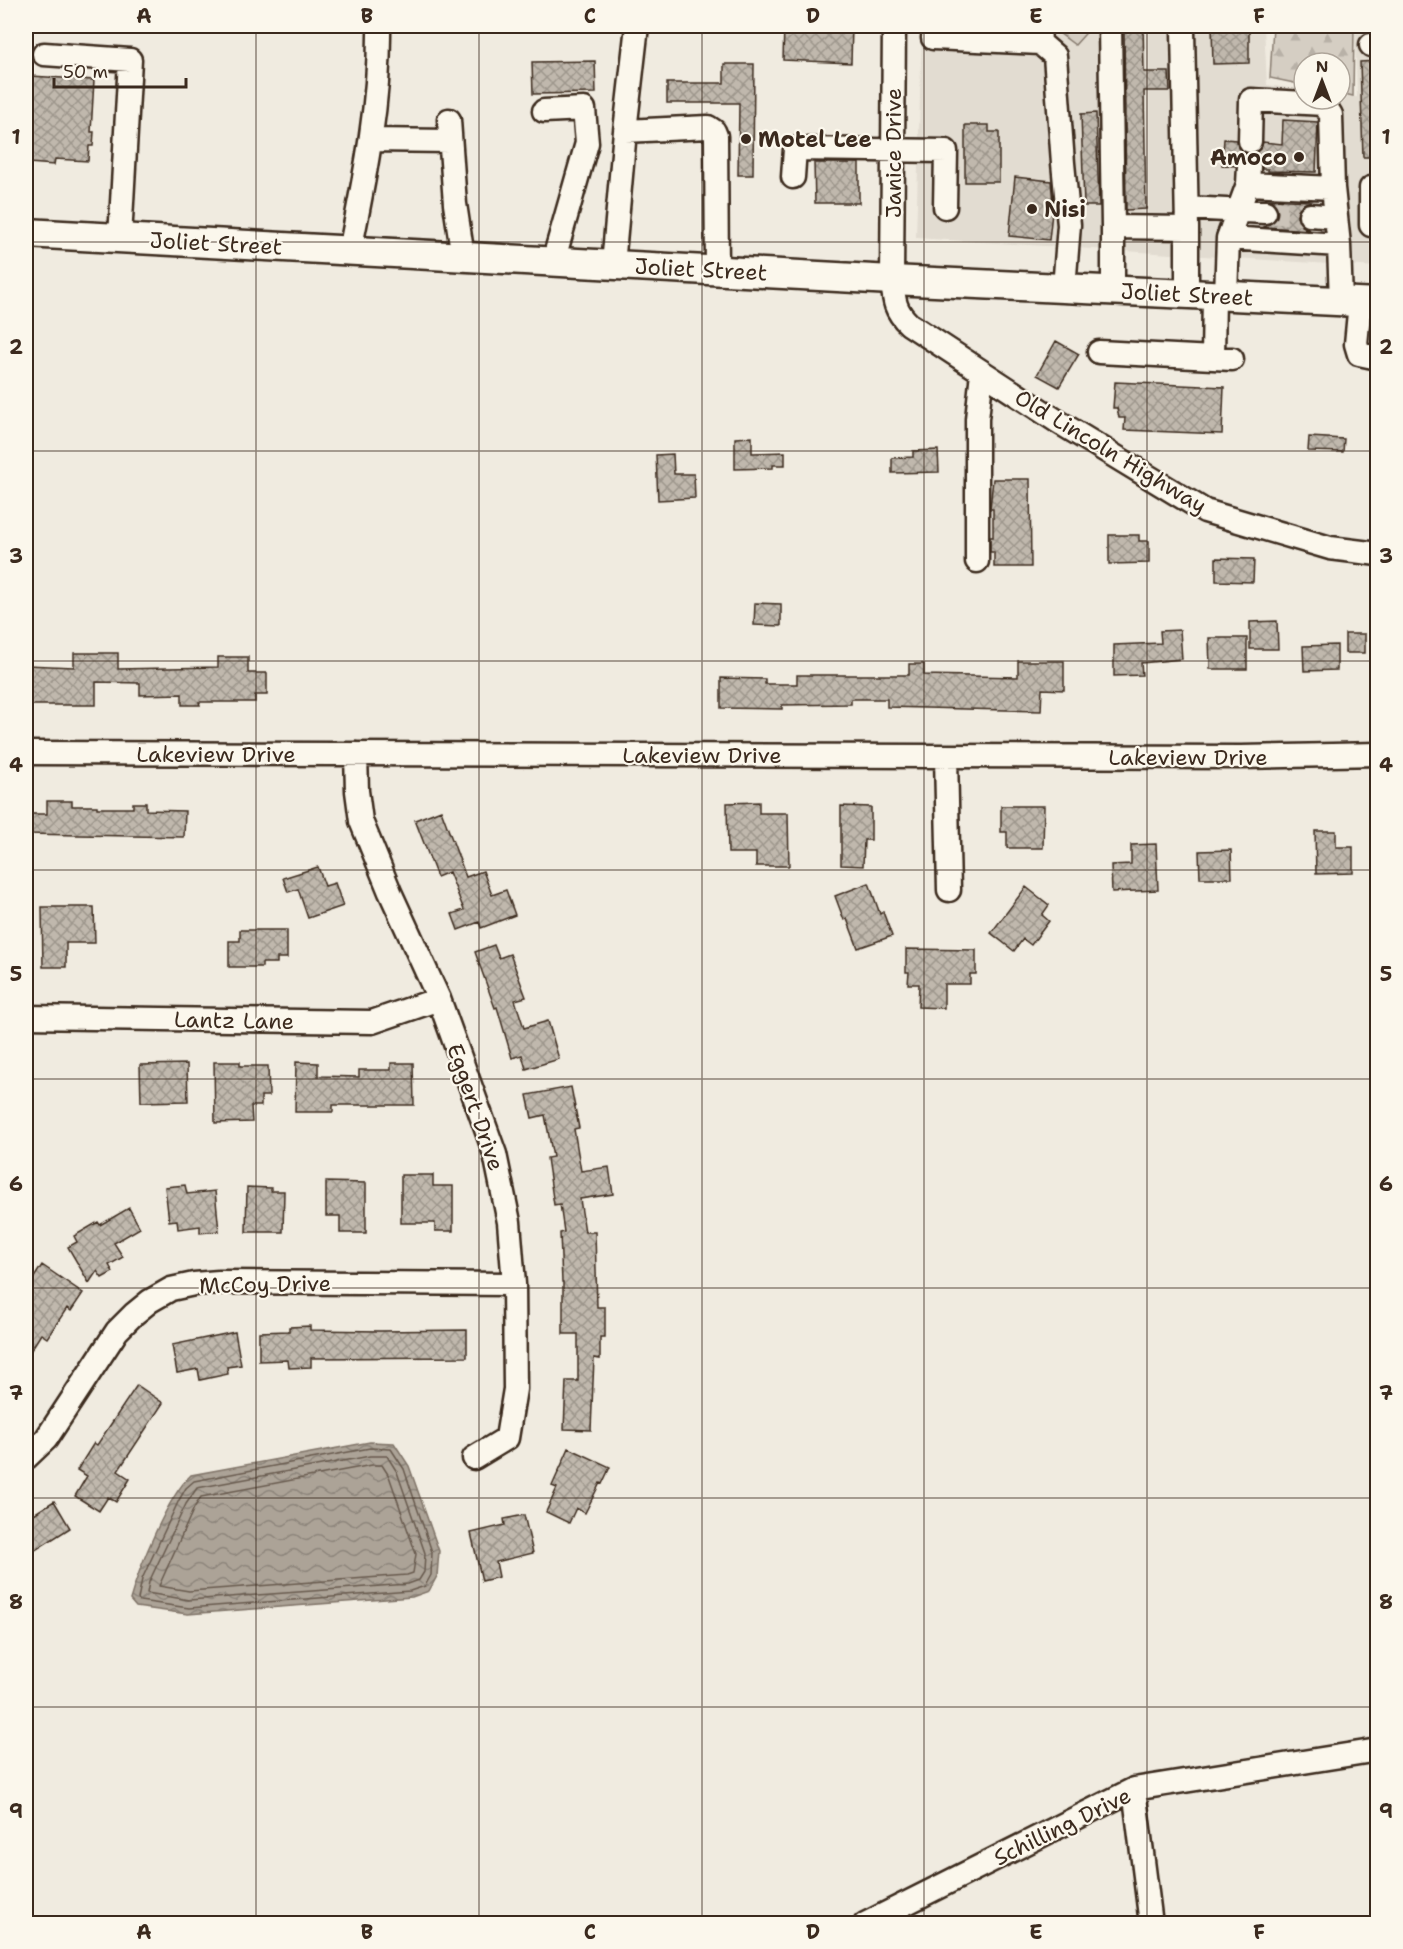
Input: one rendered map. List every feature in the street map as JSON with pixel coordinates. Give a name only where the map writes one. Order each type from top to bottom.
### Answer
[{"type":"main road","name":"Joliet Street","points":[[26,233],[892,280],[1360,302]]},
{"type":"street","points":[[350,251],[371,140],[380,58],[379,26]]},
{"type":"street","points":[[613,265],[625,131],[638,26]]},
{"type":"street","points":[[1110,26],[1113,290]]},
{"type":"street","points":[[1099,352],[1222,359],[1209,295],[1187,218],[1183,30]]},
{"type":"street","points":[[894,33],[1040,34],[1055,56],[1069,225],[1064,288]]},
{"type":"street","name":"Janice Drive","points":[[892,280],[894,33]]},
{"type":"street","points":[[44,54],[130,60],[120,238]]},
{"type":"street","points":[[1250,134],[1246,91],[1324,104],[1331,115],[1333,188],[1339,244],[1360,302],[1356,344],[1359,354],[1377,358]]},
{"type":"street","points":[[544,111],[584,109],[587,143],[553,262]]},
{"type":"street","points":[[625,131],[708,127],[714,131],[718,162],[717,270]]},
{"type":"street","points":[[371,140],[450,130],[455,204],[463,256]]},
{"type":"street","points":[[793,177],[795,149],[946,150],[945,207]]},
{"type":"street","points":[[1209,295],[1248,175],[1333,188]]},
{"type":"street","points":[[1377,188],[1371,188],[1371,225],[1377,225]]},
{"type":"street","points":[[1113,227],[1237,210],[1265,212]]},
{"type":"street","points":[[1310,215],[1336,217]]},
{"type":"street","points":[[1228,238],[1339,244]]},
{"type":"street","name":"Old Lincoln Highway","points":[[892,280],[899,315],[909,324],[1057,421],[1205,511],[1330,548],[1377,554]]},
{"type":"street","points":[[977,561],[977,419],[982,372]]},
{"type":"street","name":"Lakeview Drive","points":[[26,753],[946,757],[1241,757],[1377,754]]},
{"type":"street","name":"Eggert Drive","points":[[356,754],[361,821],[438,999],[495,1154],[509,1222],[514,1284],[515,1389],[507,1438],[474,1458]]},
{"type":"street","points":[[946,757],[949,890]]},
{"type":"street","name":"Lantz Lane","points":[[26,1017],[372,1022],[438,999]]},
{"type":"street","name":"McCoy Drive","points":[[26,1458],[46,1439],[117,1331],[150,1300],[171,1289],[219,1282],[514,1284]]},
{"type":"street","name":"Schilling Drive","points":[[865,1923],[1134,1789],[1377,1750]]},
{"type":"street","points":[[1134,1789],[1151,1923]]},
{"type":"shaded area","points":[[922,26],[1055,26],[1056,30],[1075,45],[1092,26],[1264,26],[1267,85],[1292,88],[1292,111],[1352,111],[1352,96],[1357,97],[1355,26],[1377,26],[1377,267],[916,238]]},
{"type":"green space","points":[[1055,26],[1092,26],[1075,45],[1055,30]]},
{"type":"green space","points":[[1273,26],[1354,26],[1353,96],[1352,51],[1292,51],[1292,83],[1270,78]]},
{"type":"water","points":[[370,1442],[394,1443],[409,1466],[439,1551],[437,1576],[429,1591],[412,1597],[188,1614],[136,1607],[130,1600],[147,1552],[164,1516],[182,1485],[191,1475]]},
{"type":"building","points":[[784,26],[852,26],[851,63],[783,60]]},
{"type":"building","points":[[1124,26],[1143,26],[1144,72],[1169,72],[1170,91],[1144,91],[1146,209],[1126,210]]},
{"type":"building","points":[[1212,26],[1249,26],[1249,63],[1213,64]]},
{"type":"building","points":[[595,61],[596,93],[533,94],[532,62]]},
{"type":"building","points":[[1377,61],[1377,157],[1363,157],[1360,62]]},
{"type":"building","name":"Motel Lee","points":[[724,64],[754,64],[753,175],[738,175],[739,103],[667,103],[667,83],[724,83]]},
{"type":"building","points":[[31,76],[94,80],[91,132],[94,132],[93,146],[89,146],[88,161],[55,159],[54,165],[29,163],[29,158],[26,158]]},
{"type":"building","points":[[1096,113],[1099,206],[1084,206],[1081,114]]},
{"type":"building","name":"Amoco","points":[[1283,120],[1318,122],[1316,172],[1262,169],[1261,159],[1253,154],[1261,148],[1263,142],[1282,144]]},
{"type":"building","points":[[965,125],[989,125],[989,132],[999,132],[999,182],[965,182]]},
{"type":"building","points":[[1224,139],[1237,140],[1238,148],[1245,153],[1238,158],[1235,166],[1222,165]]},
{"type":"building","points":[[814,163],[859,163],[859,203],[815,203]]},
{"type":"building","name":"Nisi","points":[[1015,177],[1051,181],[1053,203],[1049,240],[1009,236]]},
{"type":"building","points":[[1266,199],[1311,201],[1299,207],[1297,215],[1302,226],[1310,230],[1264,227],[1276,220],[1278,213],[1277,205],[1272,200]]},
{"type":"building","points":[[1056,341],[1079,354],[1059,387],[1037,375]]},
{"type":"building","points":[[1115,382],[1224,387],[1222,434],[1124,430],[1125,418],[1119,418],[1117,408],[1113,408]]},
{"type":"building","points":[[752,437],[752,453],[785,452],[785,465],[773,465],[773,468],[735,469],[735,438]]},
{"type":"building","points":[[1309,437],[1344,439],[1343,452],[1308,451]]},
{"type":"building","points":[[938,450],[939,472],[892,473],[892,458],[913,457],[913,451]]},
{"type":"building","points":[[673,454],[674,474],[694,474],[695,498],[658,500],[656,455]]},
{"type":"building","points":[[993,479],[1030,479],[1031,567],[994,567],[994,552],[990,552],[990,537],[993,537],[993,509],[990,509]]},
{"type":"building","points":[[1109,535],[1139,535],[1139,541],[1149,541],[1149,563],[1109,564]]},
{"type":"building","points":[[1216,558],[1254,559],[1253,582],[1216,581]]},
{"type":"building","points":[[755,603],[781,604],[781,626],[754,625]]},
{"type":"building","points":[[1277,621],[1278,649],[1250,649],[1250,622]]},
{"type":"building","points":[[1180,630],[1182,659],[1141,663],[1142,675],[1114,676],[1114,645],[1161,643],[1160,631]]},
{"type":"building","points":[[1345,634],[1365,634],[1365,653],[1345,653]]},
{"type":"building","points":[[1209,638],[1247,638],[1247,669],[1210,669]]},
{"type":"building","points":[[1337,645],[1337,670],[1304,671],[1303,646]]},
{"type":"building","points":[[74,653],[118,653],[118,669],[218,667],[218,657],[248,657],[248,673],[267,673],[267,695],[255,695],[255,702],[199,702],[200,705],[182,705],[182,694],[140,695],[140,683],[96,682],[96,705],[26,705],[26,665],[74,667]]},
{"type":"building","points":[[1018,661],[1064,661],[1064,690],[1042,689],[1041,711],[887,707],[887,699],[851,699],[851,704],[782,705],[782,709],[721,708],[721,678],[765,679],[765,684],[797,684],[797,675],[909,675],[909,664],[924,664],[924,675],[1018,677]]},
{"type":"building","points":[[47,801],[72,801],[72,806],[97,806],[97,808],[133,808],[133,803],[146,803],[146,810],[185,811],[184,837],[26,834],[26,814],[47,814]]},
{"type":"building","points":[[759,802],[759,813],[788,813],[789,866],[756,866],[756,853],[728,853],[727,803]]},
{"type":"building","points":[[841,806],[871,807],[871,840],[864,840],[863,866],[841,865]]},
{"type":"building","points":[[1001,806],[1044,806],[1043,848],[1007,848],[1007,832],[1001,832]]},
{"type":"building","points":[[441,810],[466,877],[483,871],[492,895],[506,890],[515,915],[481,928],[479,922],[458,930],[452,914],[464,910],[449,872],[437,877],[415,820]]},
{"type":"building","points":[[1315,831],[1336,831],[1336,847],[1353,847],[1353,873],[1316,874]]},
{"type":"building","points":[[1156,844],[1158,890],[1112,892],[1111,865],[1131,864],[1131,845]]},
{"type":"building","points":[[1231,850],[1232,878],[1200,878],[1199,851]]},
{"type":"building","points":[[318,867],[325,886],[335,883],[343,906],[308,918],[298,889],[288,892],[283,878]]},
{"type":"building","points":[[869,883],[880,914],[883,912],[892,936],[858,948],[835,896]]},
{"type":"building","points":[[1026,887],[1049,905],[1042,915],[1049,921],[1031,945],[1023,939],[1014,951],[991,933]]},
{"type":"building","points":[[42,907],[94,907],[95,943],[66,943],[66,967],[43,967]]},
{"type":"building","points":[[240,930],[287,930],[287,958],[277,958],[277,963],[262,963],[262,967],[229,967],[229,941],[240,941]]},
{"type":"building","points":[[494,945],[499,958],[510,954],[526,997],[515,1000],[524,1028],[548,1021],[559,1059],[526,1069],[522,1055],[512,1058],[497,1007],[495,1008],[475,952]]},
{"type":"building","points":[[906,949],[976,950],[976,974],[970,974],[970,984],[944,984],[944,1008],[918,1007],[919,984],[908,984]]},
{"type":"building","points":[[214,1062],[240,1062],[240,1066],[268,1066],[269,1096],[261,1096],[261,1106],[251,1106],[252,1122],[215,1123]]},
{"type":"building","points":[[296,1062],[318,1063],[318,1076],[359,1077],[359,1070],[391,1070],[391,1063],[413,1063],[414,1105],[333,1105],[333,1112],[295,1112]]},
{"type":"building","points":[[187,1064],[188,1101],[141,1102],[140,1065]]},
{"type":"building","points":[[571,1087],[579,1128],[574,1129],[581,1171],[609,1167],[613,1194],[580,1199],[585,1232],[595,1232],[597,1307],[605,1307],[605,1337],[600,1337],[600,1359],[594,1358],[591,1430],[564,1429],[566,1381],[578,1381],[578,1334],[563,1334],[560,1233],[564,1232],[560,1204],[554,1205],[547,1158],[553,1157],[545,1115],[532,1118],[527,1095]]},
{"type":"building","points":[[401,1175],[433,1175],[433,1186],[453,1186],[453,1231],[435,1231],[435,1223],[401,1223]]},
{"type":"building","points":[[326,1182],[366,1183],[366,1233],[340,1233],[340,1216],[326,1216]]},
{"type":"building","points":[[185,1185],[187,1194],[215,1191],[219,1231],[200,1233],[200,1226],[178,1229],[177,1220],[169,1221],[165,1187]]},
{"type":"building","points":[[247,1187],[284,1191],[283,1232],[246,1232]]},
{"type":"building","points":[[129,1208],[140,1228],[114,1243],[123,1257],[109,1265],[113,1272],[102,1278],[97,1271],[89,1283],[68,1247],[77,1242],[74,1236],[98,1222],[100,1225]]},
{"type":"building","points":[[42,1265],[83,1293],[71,1311],[67,1308],[47,1338],[41,1334],[26,1358],[26,1290]]},
{"type":"building","points":[[310,1326],[310,1330],[467,1330],[467,1357],[311,1358],[311,1367],[289,1368],[288,1360],[259,1361],[259,1332],[289,1331],[289,1327]]},
{"type":"building","points":[[235,1332],[241,1365],[227,1367],[228,1374],[200,1380],[198,1369],[177,1373],[172,1345]]},
{"type":"building","points":[[137,1385],[163,1403],[118,1471],[130,1479],[116,1502],[108,1497],[99,1511],[75,1496],[87,1476],[77,1470],[94,1443],[97,1445]]},
{"type":"building","points":[[569,1448],[610,1467],[585,1513],[576,1508],[569,1523],[546,1512],[557,1488],[552,1486]]},
{"type":"building","points":[[54,1501],[70,1528],[26,1556],[26,1519]]},
{"type":"building","points":[[524,1515],[533,1553],[496,1562],[499,1577],[482,1581],[471,1533],[505,1525],[504,1519]]},
{"type":"tunnel","points":[[1265,212],[1310,215]]},
{"type":"place","name":"Motel Lee","points":[[746,139]]},
{"type":"place","name":"Amoco","points":[[1299,157]]},
{"type":"place","name":"Nisi","points":[[1032,209]]}]
